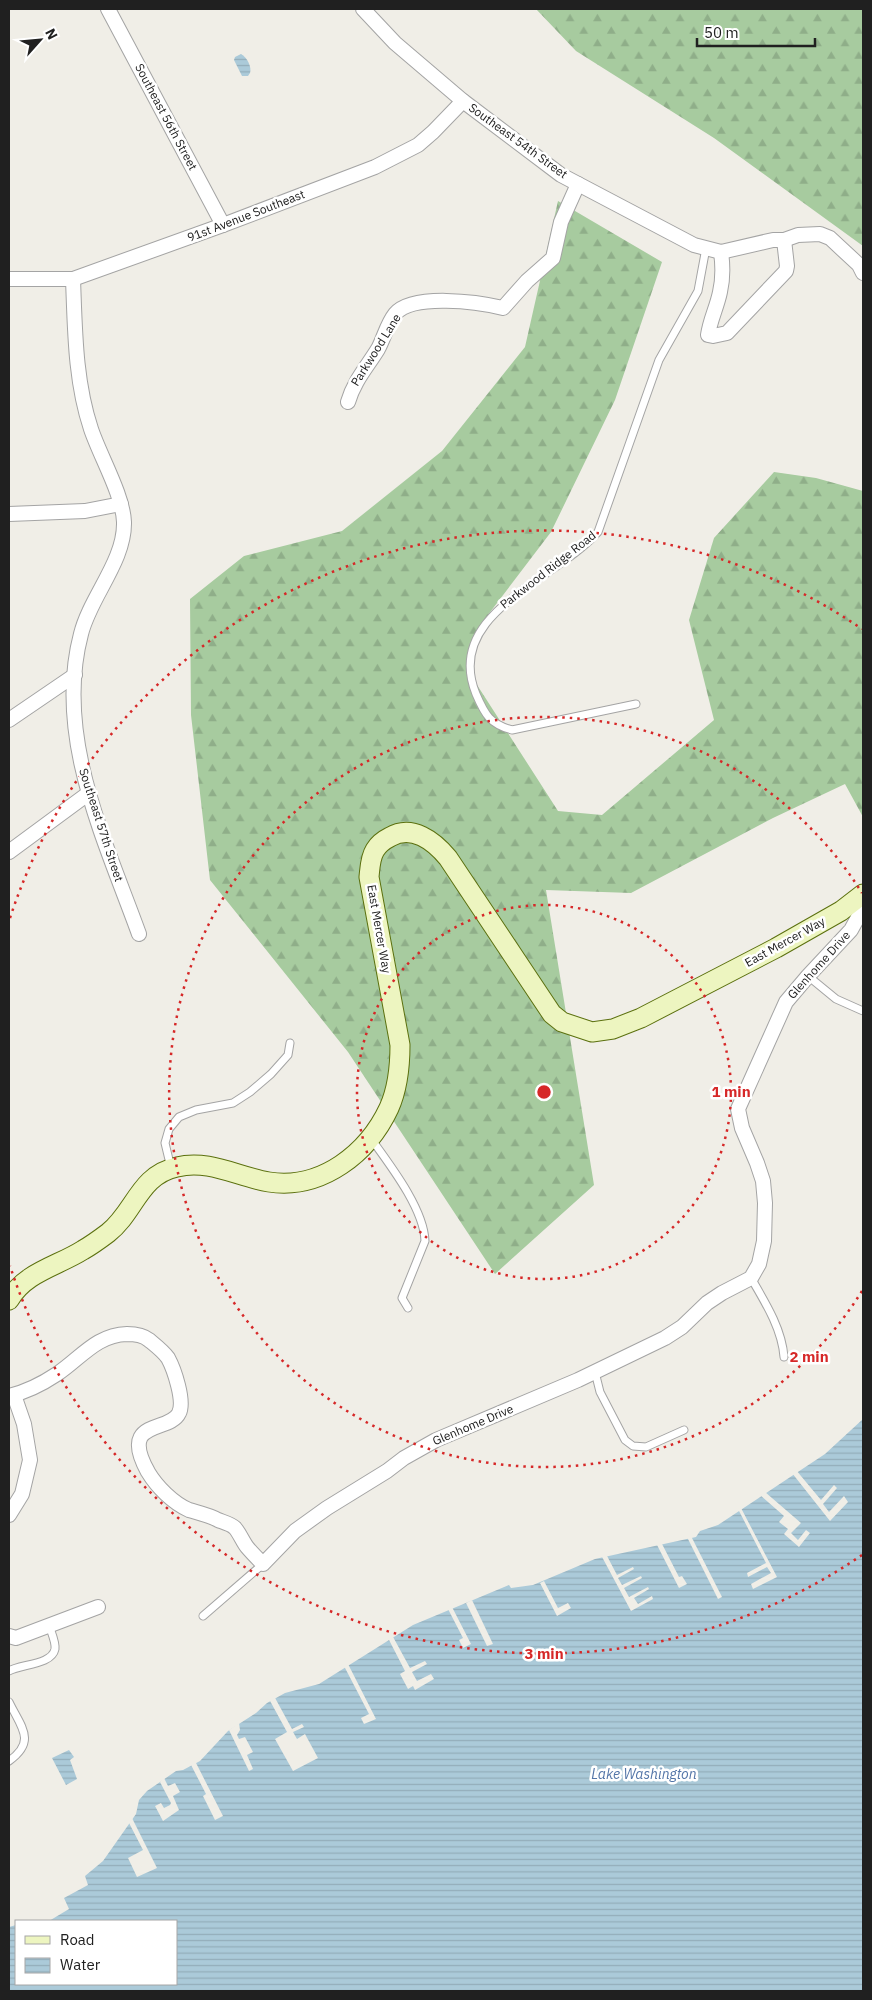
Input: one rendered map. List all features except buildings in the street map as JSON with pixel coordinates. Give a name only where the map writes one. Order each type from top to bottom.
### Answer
[{"type":"street","name":"Southeast 56th Street","points":[[108,9],[223,225]]},
{"type":"street","name":"Southeast 54th Street","points":[[363,9],[395,43],[463,100],[561,175],[694,245],[722,252],[773,240],[820,234],[830,238],[859,265],[863,274]]},
{"type":"street","name":"91st Avenue Southeast","points":[[9,279],[73,279],[223,225],[375,167],[418,145],[463,100]]},
{"type":"street","name":"Parkwood Lane","points":[[348,402],[353,387],[379,347],[396,313],[406,306],[416,303],[457,302],[485,303],[503,308],[527,281],[553,258],[561,222],[578,184]]},
{"type":"street","points":[[722,252],[723,271],[720,293],[711,318],[708,334],[713,336],[727,333],[786,271],[784,240]]},
{"type":"street","name":"Southeast 57th Street","points":[[73,279],[81,392],[91,429],[121,504],[124,522],[120,544],[110,571],[88,613],[80,635],[75,675],[75,716],[82,770],[139,934]]},
{"type":"street","points":[[9,514],[85,510],[121,504]]},
{"type":"street","points":[[9,720],[75,675]]},
{"type":"street","points":[[9,852],[89,793]]},
{"type":"street","name":"East Mercer Way","points":[[9,1300],[22,1284],[38,1272],[82,1251],[110,1231],[122,1218],[146,1184],[162,1171],[196,1165],[213,1167],[270,1182],[304,1181],[327,1174],[345,1164],[370,1137],[389,1108],[400,1066],[400,1045],[370,877],[371,862],[375,850],[384,840],[396,834],[415,834],[427,838],[438,846],[448,858],[552,1014],[562,1022],[592,1032],[613,1029],[641,1018],[776,948],[841,911],[863,894]]},
{"type":"street","name":"Glenhome Drive","points":[[263,1564],[296,1531],[327,1508],[387,1471],[404,1458],[436,1440],[595,1372],[665,1338],[682,1327],[707,1303],[750,1278],[759,1264],[764,1241],[764,1203],[760,1172],[742,1128],[738,1109],[786,1002],[852,930],[863,908]]},
{"type":"street","points":[[9,1515],[22,1494],[30,1460],[24,1424],[11,1396],[41,1384],[59,1373],[96,1342],[114,1334],[132,1334],[144,1337],[167,1357],[174,1373],[180,1399],[180,1412],[173,1420],[146,1430],[141,1437],[142,1457],[148,1472],[164,1493],[173,1500],[188,1509],[212,1517],[234,1528],[248,1549],[263,1564]]},
{"type":"street","points":[[9,1636],[16,1638],[98,1607]]},
{"type":"lane","name":"Parkwood Ridge Road","points":[[636,704],[512,730],[498,726],[489,719],[472,684],[469,668],[470,654],[483,624],[497,611],[583,546],[598,532],[659,360],[698,291],[706,248]]},
{"type":"lane","points":[[808,976],[836,999],[863,1011]]},
{"type":"lane","points":[[172,1168],[165,1143],[169,1129],[180,1117],[196,1110],[233,1103],[250,1092],[271,1074],[288,1055],[290,1043]]},
{"type":"lane","points":[[370,1137],[397,1175],[422,1220],[425,1232],[425,1241],[402,1298],[408,1308]]},
{"type":"lane","points":[[750,1278],[766,1305],[781,1338],[784,1357]]},
{"type":"lane","points":[[595,1372],[600,1392],[612,1416],[625,1440],[633,1446],[646,1447],[684,1430]]},
{"type":"lane","points":[[203,1616],[263,1564]]},
{"type":"lane","points":[[9,1671],[26,1664],[38,1663],[52,1655],[55,1645],[49,1625]]},
{"type":"lane","points":[[9,1702],[25,1736],[25,1742],[17,1755],[9,1761]]},
{"type":"green space","points":[[536,9],[863,9],[863,246],[714,138],[576,51]]},
{"type":"green space","points":[[558,201],[662,262],[615,400],[551,532],[481,624],[470,674],[558,811],[602,815],[714,720],[689,620],[714,538],[774,472],[816,478],[863,491],[863,817],[845,784],[773,818],[631,893],[546,890],[594,1185],[495,1274],[348,1052],[210,880],[191,715],[190,599],[244,556],[342,531],[442,451],[525,347]]},
{"type":"water","points":[[241,54],[250,65],[248,76],[242,76],[234,60],[235,57]]},
{"type":"water","name":"Lake Washington","points":[[863,1419],[863,1991],[9,1991],[9,1927],[15,1925],[15,1985],[178,1985],[178,1920],[51,1920],[69,1909],[64,1898],[88,1885],[85,1876],[103,1861],[136,1814],[139,1800],[147,1791],[176,1771],[183,1770],[200,1761],[228,1731],[256,1713],[267,1703],[285,1693],[319,1684],[413,1625],[509,1585],[511,1588],[533,1585],[595,1559],[696,1537],[700,1531],[718,1525],[825,1454]]},
{"type":"water","points":[[69,1750],[74,1757],[70,1760],[77,1779],[66,1785],[52,1758]]},
{"type":"pier","points":[[796,1470],[821,1500],[834,1485],[837,1488],[823,1504],[829,1512],[844,1496],[848,1502],[830,1521],[792,1473]]},
{"type":"pier","points":[[765,1492],[801,1523],[791,1533],[798,1540],[806,1530],[810,1533],[799,1547],[784,1534],[788,1529],[779,1522],[784,1516],[760,1495]]},
{"type":"pier","points":[[741,1508],[777,1577],[753,1589],[751,1584],[771,1573],[767,1567],[748,1577],[747,1573],[766,1563],[738,1509]]},
{"type":"pier","points":[[691,1536],[722,1597],[718,1599],[687,1537]]},
{"type":"pier","points":[[661,1542],[679,1577],[682,1576],[687,1584],[679,1588],[656,1543]]},
{"type":"pier","points":[[606,1554],[617,1575],[633,1567],[634,1569],[618,1578],[622,1585],[641,1576],[642,1578],[624,1588],[629,1597],[648,1587],[649,1589],[634,1598],[638,1604],[652,1596],[653,1599],[631,1611],[601,1555]]},
{"type":"pier","points":[[544,1581],[558,1608],[568,1603],[571,1608],[557,1616],[540,1583]]},
{"type":"pier","points":[[472,1600],[493,1644],[487,1646],[466,1603]]},
{"type":"pier","points":[[452,1607],[471,1644],[463,1648],[459,1640],[463,1638],[448,1609]]},
{"type":"pier","points":[[392,1635],[410,1668],[425,1661],[427,1664],[412,1672],[417,1681],[431,1674],[434,1679],[415,1690],[413,1686],[408,1689],[400,1674],[405,1671],[388,1638]]},
{"type":"pier","points":[[348,1664],[376,1719],[364,1724],[361,1718],[369,1714],[344,1666]]},
{"type":"pier","points":[[274,1696],[292,1729],[302,1724],[304,1727],[293,1732],[297,1739],[305,1734],[318,1758],[293,1771],[275,1739],[287,1732],[269,1699]]},
{"type":"pier","points":[[239,1723],[240,1730],[237,1735],[239,1739],[245,1737],[253,1752],[247,1755],[253,1769],[249,1771],[229,1730]]},
{"type":"pier","points":[[195,1761],[223,1816],[215,1820],[203,1796],[206,1794],[190,1763]]},
{"type":"pier","points":[[164,1778],[168,1786],[175,1783],[180,1792],[173,1796],[179,1810],[163,1821],[155,1806],[161,1803],[164,1808],[171,1803],[160,1782]]},
{"type":"pier","points":[[131,1816],[157,1868],[137,1877],[128,1858],[143,1850],[128,1821]]}]
